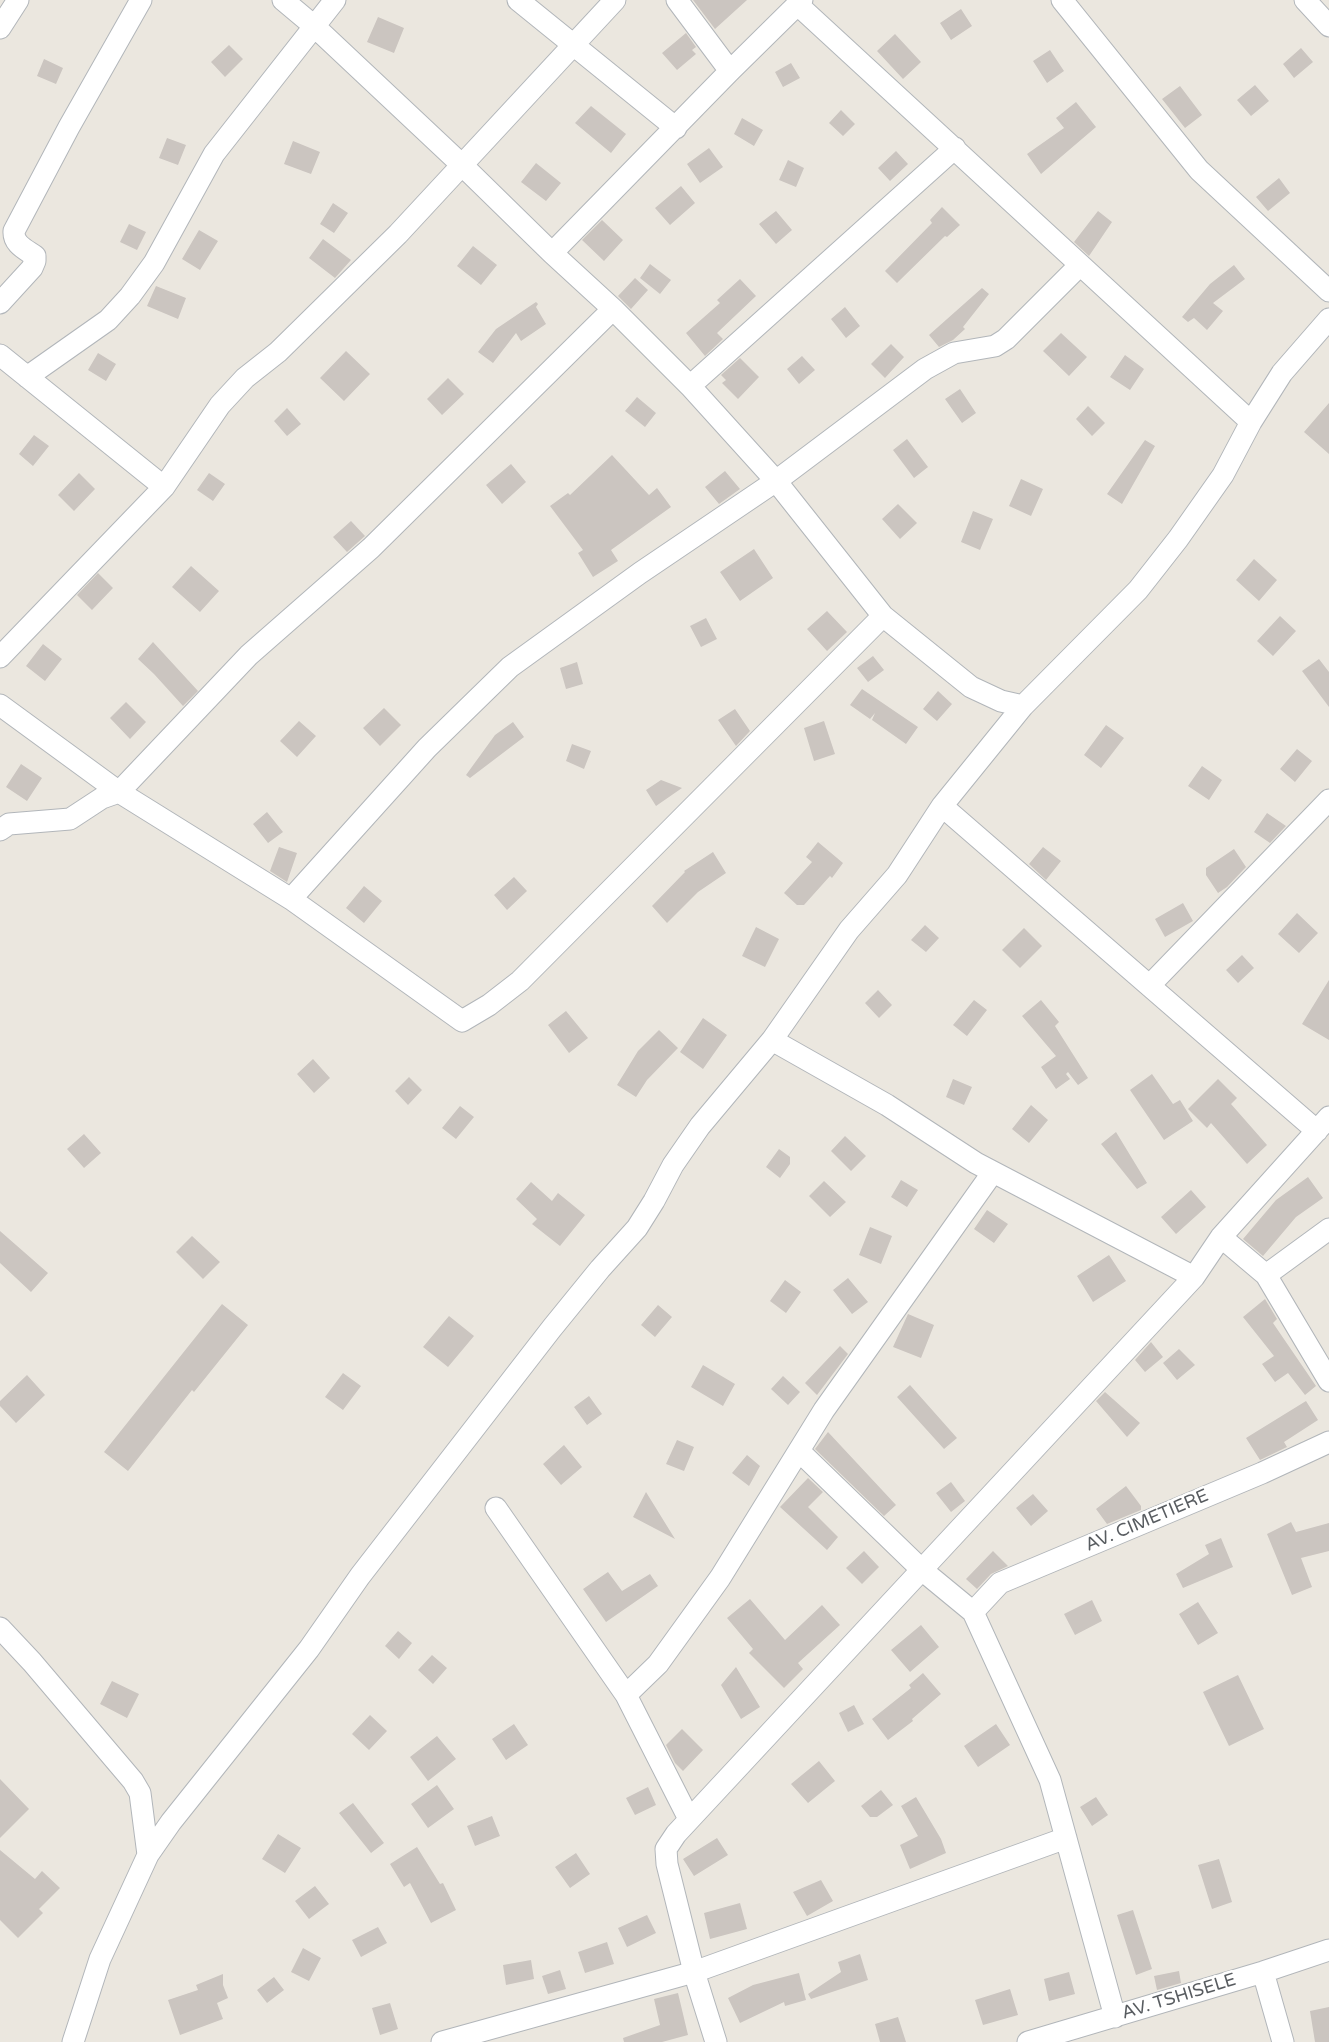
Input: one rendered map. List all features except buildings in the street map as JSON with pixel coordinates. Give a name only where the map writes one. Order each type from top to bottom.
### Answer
[{"type":"street","points":[[0,28],[18,0]]},
{"type":"street","points":[[0,303],[32,268],[35,261],[35,256],[16,243],[14,231],[69,126],[141,0]]},
{"type":"street","points":[[283,0],[314,26],[463,166],[690,386],[776,481],[883,616],[971,687],[1001,701],[1023,706]]},
{"type":"street","points":[[27,377],[108,320],[130,296],[154,263],[214,154],[335,0]]},
{"type":"street","points":[[519,0],[676,128]]},
{"type":"street","points":[[0,657],[164,487],[232,391],[278,352],[398,234],[615,0]]},
{"type":"street","points":[[677,0],[730,70]]},
{"type":"street","points":[[1062,0],[1199,170],[1329,291]]},
{"type":"street","points":[[1305,0],[1329,26]]},
{"type":"street","points":[[552,253],[730,70],[800,2],[1079,266],[1251,422]]},
{"type":"street","points":[[690,386],[955,148]]},
{"type":"street","points":[[291,899],[427,748],[510,667],[640,573],[776,481],[925,369],[954,353],[995,346],[1006,339],[1079,266]]},
{"type":"street","points":[[0,830],[9,824],[70,819],[102,798],[119,792],[249,655],[371,548],[613,309]]},
{"type":"street","points":[[73,2042],[100,1959],[148,1855],[171,1822],[309,1649],[360,1576],[552,1328],[637,1228],[673,1166],[700,1126],[772,1040],[849,930],[897,875],[942,806],[1023,706],[1138,590],[1178,539],[1223,475],[1251,422],[1288,366],[1329,319]]},
{"type":"street","points":[[0,356],[164,487]]},
{"type":"street","points":[[0,705],[119,792],[291,899],[462,1021],[489,1005],[520,981],[883,616]]},
{"type":"street","points":[[1150,985],[1329,800]]},
{"type":"street","points":[[716,2042],[694,1972],[667,1864],[666,1849],[676,1834],[1194,1277],[1221,1237],[1323,1124],[1150,985],[942,806]]},
{"type":"street","points":[[772,1040],[887,1105],[976,1163],[1194,1277]]},
{"type":"street","points":[[626,1695],[658,1664],[720,1578],[824,1410],[993,1172]]},
{"type":"street","points":[[1266,1275],[1329,1229]]},
{"type":"street","points":[[1221,1237],[1266,1275],[1329,1381]]},
{"type":"street","name":"AV. CIMETIERE","points":[[973,1612],[1000,1582],[1262,1473],[1329,1442]]},
{"type":"street","points":[[799,1451],[922,1570],[973,1612],[1050,1780],[1115,2017]]},
{"type":"street","points":[[496,1508],[626,1695],[690,1819]]},
{"type":"street","points":[[0,1628],[133,1780],[140,1793],[148,1855]]},
{"type":"street","points":[[442,2042],[694,1972],[1066,1838]]},
{"type":"street","name":"AV. TSHISELE","points":[[1028,2042],[1329,1950]]},
{"type":"street","points":[[1263,1972],[1283,2042]]}]
